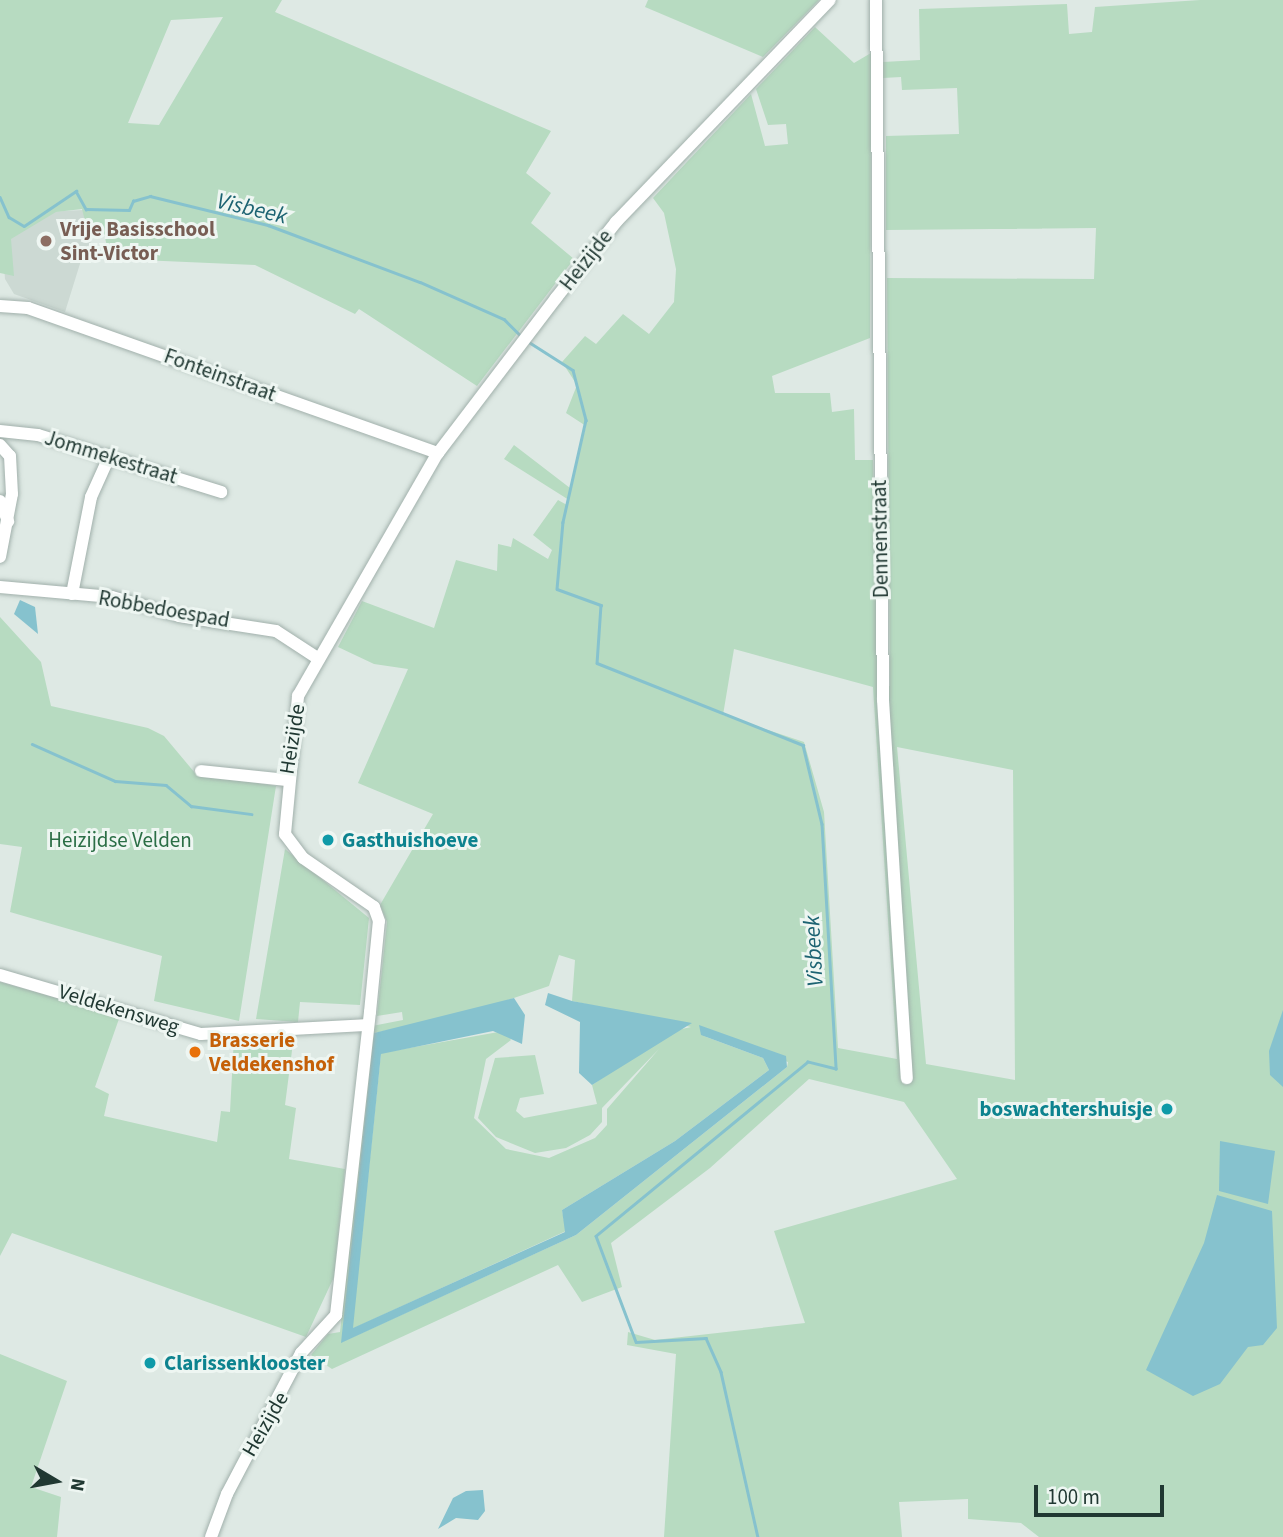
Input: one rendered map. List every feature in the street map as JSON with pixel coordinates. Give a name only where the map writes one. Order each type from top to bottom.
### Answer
[{"type":"street","name":"Heizijde","points":[[211,1537],[232,1484],[302,1353],[336,1315],[365,1025],[379,921],[374,907],[290,846],[282,820],[293,715],[319,659],[438,453],[616,222],[830,0]]},
{"type":"street","name":"Dennenstraat","points":[[876,0],[883,700],[907,1078]]},
{"type":"street","name":"Fonteinstraat","points":[[0,306],[28,307],[438,453]]},
{"type":"street","name":"Jommekestraat","points":[[0,431],[110,455],[221,492]]},
{"type":"street","points":[[0,445],[12,472],[8,525],[0,557]]},
{"type":"street","points":[[72,594],[91,497],[110,455]]},
{"type":"street","points":[[0,501],[8,525]]},
{"type":"street","name":"Robbedoespad","points":[[0,587],[72,594],[276,631],[319,659]]},
{"type":"street","points":[[201,771],[285,780]]},
{"type":"street","name":"Veldekensweg","points":[[0,975],[201,1034],[365,1025]]},
{"type":"shaded area","name":"Vrije Basisschool Sint-Victor","points":[[83,210],[93,253],[83,254],[65,312],[14,294],[5,279],[0,213],[27,229],[46,212]]},
{"type":"green space","points":[[0,0],[282,0],[275,12],[551,131],[526,173],[551,193],[531,223],[574,259],[477,386],[359,309],[355,314],[255,265],[118,259],[117,247],[107,247],[102,223],[86,225],[82,209],[56,212],[11,239],[14,276],[0,273]],"holes":[[[223,17],[159,125],[128,123],[171,20]]]},
{"type":"green space","points":[[648,0],[819,0],[763,57],[645,7]]},
{"type":"green space","points":[[1200,0],[1283,0],[1283,1537],[1039,1537],[1021,1523],[968,1519],[968,1499],[899,1502],[902,1537],[664,1537],[676,1354],[627,1345],[628,1332],[655,1340],[805,1323],[774,1231],[957,1179],[904,1102],[809,1079],[710,1168],[611,1243],[622,1287],[582,1302],[558,1265],[332,1369],[311,1355],[328,1334],[340,1332],[372,1026],[403,1020],[402,1012],[377,1016],[387,922],[380,905],[433,814],[358,783],[408,669],[374,664],[338,647],[362,601],[434,628],[456,560],[497,571],[498,544],[511,547],[513,538],[548,559],[552,550],[533,535],[558,500],[567,505],[569,500],[504,459],[514,445],[570,488],[586,426],[566,413],[577,385],[562,362],[585,336],[596,344],[623,314],[649,334],[674,302],[676,269],[664,213],[653,198],[751,94],[765,146],[788,144],[786,124],[768,125],[756,89],[815,27],[854,63],[871,53],[870,338],[772,376],[775,393],[830,393],[832,412],[854,409],[855,460],[873,460],[878,686],[890,686],[887,278],[1094,279],[1096,228],[886,230],[886,136],[959,134],[957,88],[902,90],[901,77],[883,78],[883,62],[920,60],[919,9],[1067,4],[1069,34],[1092,32],[1095,7]],"holes":[[[734,649],[873,687],[897,1059],[838,1048],[824,812],[804,742],[723,715]],[[897,747],[1013,770],[1015,1080],[926,1064]],[[559,955],[575,960],[572,1001],[691,1027],[673,1031],[592,1085],[597,1104],[524,1118],[516,1111],[520,1098],[544,1094],[535,1055],[495,1058],[478,1118],[496,1137],[535,1153],[566,1148],[590,1135],[602,1122],[602,1108],[659,1049],[607,1109],[607,1125],[595,1138],[549,1158],[506,1149],[474,1118],[486,1059],[511,1040],[504,1031],[381,1053],[352,1329],[566,1231],[562,1210],[675,1141],[769,1070],[763,1058],[701,1035],[788,1062],[787,1067],[576,1235],[342,1342],[374,1033],[467,1014],[549,986]]]},
{"type":"green space","name":"Heizijdse Velden","points":[[0,617],[41,662],[51,706],[148,728],[164,736],[195,773],[276,786],[239,1021],[154,1001],[162,956],[10,912],[22,847],[0,844]]},
{"type":"green space","points":[[285,849],[369,918],[360,1005],[300,1002],[298,1022],[256,1019]]},
{"type":"green space","points":[[0,982],[120,1016],[95,1087],[109,1094],[104,1116],[217,1142],[221,1111],[230,1112],[234,1037],[294,1035],[285,1105],[296,1108],[289,1159],[345,1169],[334,1277],[306,1337],[12,1233],[0,1256]]},
{"type":"green space","points":[[0,1354],[67,1381],[31,1487],[61,1497],[57,1537],[0,1537]]},
{"type":"water","points":[[20,600],[35,607],[38,634],[14,614]]},
{"type":"water","points":[[548,993],[572,1001],[692,1023],[592,1085],[579,1073],[580,1022],[545,1005]]},
{"type":"water","points":[[514,998],[525,1015],[522,1044],[493,1031],[381,1054],[353,1328],[565,1232],[562,1210],[675,1141],[769,1070],[763,1058],[701,1035],[699,1025],[786,1056],[787,1067],[576,1235],[341,1343],[374,1033]]},
{"type":"water","points":[[1283,1010],[1283,1087],[1270,1075],[1269,1051]]},
{"type":"water","points":[[1220,1141],[1275,1151],[1268,1204],[1219,1191]]},
{"type":"water","points":[[1217,1195],[1272,1211],[1277,1328],[1263,1345],[1248,1347],[1220,1384],[1193,1396],[1146,1370],[1204,1243]]},
{"type":"water","points":[[483,1490],[485,1511],[478,1520],[456,1518],[438,1529],[453,1498],[466,1491]]},
{"type":"waterway","name":"Visbeek","points":[[0,197],[9,217],[24,226],[76,191],[86,209],[129,210],[133,201],[150,196],[268,225],[420,282],[504,319],[520,335]]},
{"type":"waterway","name":"Visbeek","points":[[529,342],[573,370],[586,420],[563,522],[557,589],[601,605],[597,663],[803,745],[822,824],[836,1069],[808,1062],[596,1236],[636,1342],[706,1338],[721,1372],[758,1537]]},
{"type":"waterway","points":[[32,744],[115,781],[166,785],[191,806],[251,814]]},
{"type":"place","name":"Vrije Basisschool Sint-Victor","points":[[46,241]]},
{"type":"place","name":"Gasthuishoeve","points":[[328,840]]},
{"type":"place","name":"Brasserie Veldekenshof","points":[[195,1052]]},
{"type":"place","name":"boswachtershuisje","points":[[1167,1109]]},
{"type":"place","name":"Clarissenklooster","points":[[150,1363]]}]
